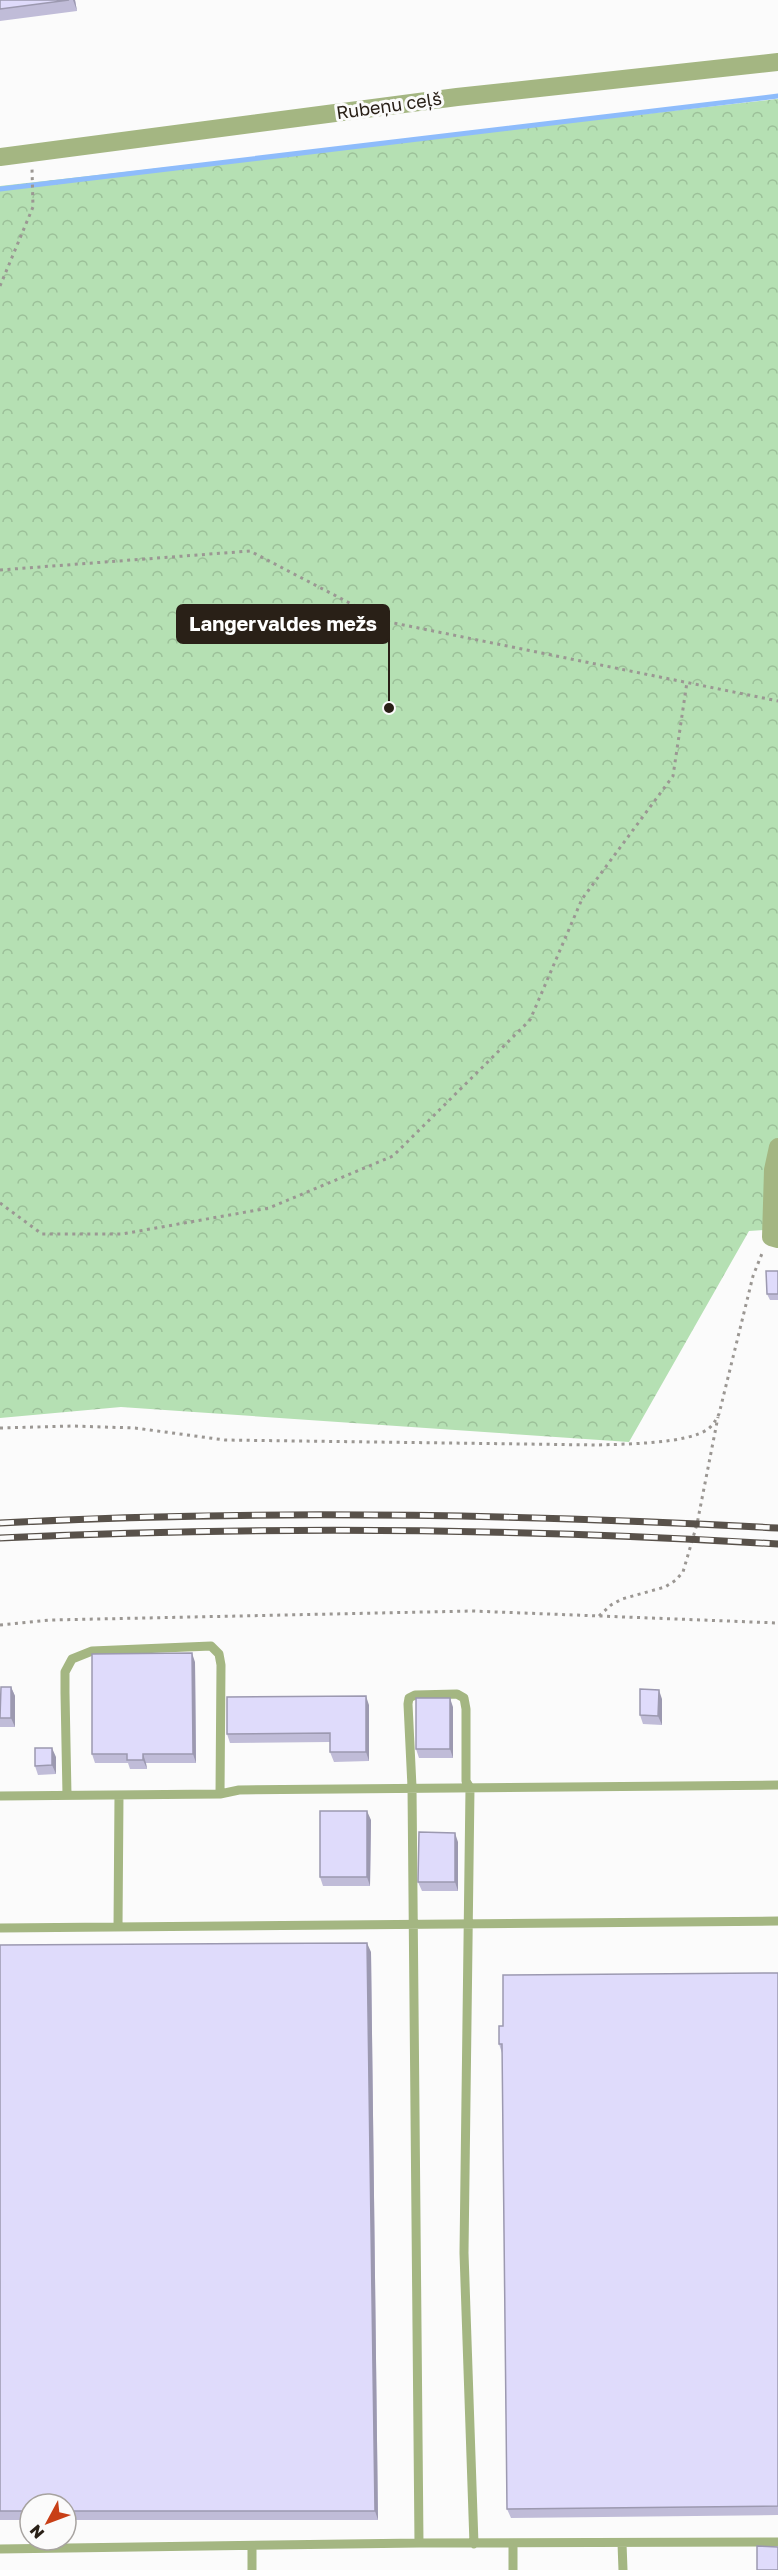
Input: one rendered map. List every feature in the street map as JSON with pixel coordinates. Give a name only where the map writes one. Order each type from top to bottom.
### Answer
[{"type":"street","name":"Rubeņu ceļš","points":[[0,157],[469,96],[778,63]]},
{"type":"street","points":[[774,1238],[773,1170],[778,1147]]},
{"type":"lane","points":[[67,1795],[64,1693],[65,1672],[72,1659],[92,1651],[210,1646],[219,1654],[221,1665],[220,1794]]},
{"type":"lane","points":[[419,2543],[412,1787],[408,1715],[409,1698],[414,1695],[457,1694],[464,1698],[466,1709],[466,1781],[470,1788],[466,1924],[467,2133],[464,2253],[474,2544]]},
{"type":"lane","points":[[0,1796],[220,1794],[239,1790],[412,1787],[778,1785]]},
{"type":"lane","points":[[118,1927],[119,1795]]},
{"type":"lane","points":[[0,1928],[778,1921]]},
{"type":"lane","points":[[0,2549],[419,2543],[778,2542]]},
{"type":"lane","points":[[622,2543],[623,2570]]},
{"type":"lane","points":[[513,2544],[513,2570]]},
{"type":"lane","points":[[252,2546],[252,2570]]},
{"type":"path","points":[[0,286],[33,207],[32,175]]},
{"type":"path","points":[[0,570],[250,551],[384,621],[778,701]]},
{"type":"path","points":[[0,1203],[42,1234],[122,1234],[269,1208],[393,1156],[530,1020],[582,899],[673,776],[687,682]]},
{"type":"path","points":[[599,1616],[610,1605],[622,1599],[665,1587],[683,1572],[698,1524],[719,1414],[753,1276],[774,1238]]},
{"type":"path","points":[[0,1428],[72,1426],[135,1428],[225,1440],[624,1444],[669,1440],[703,1432],[710,1428],[719,1414]]},
{"type":"path","points":[[0,1625],[51,1620],[472,1611],[778,1623]]},
{"type":"green space","points":[[778,99],[778,1229],[749,1231],[629,1442],[121,1407],[0,1418],[0,186]]},
{"type":"building","points":[[0,0],[69,0],[0,9]]},
{"type":"building","points":[[766,1271],[778,1271],[778,1294],[767,1294]]},
{"type":"building","points":[[192,1653],[193,1754],[143,1754],[143,1760],[127,1760],[127,1754],[92,1754],[92,1654]]},
{"type":"building","points":[[1,1687],[11,1687],[11,1718],[0,1718]]},
{"type":"building","points":[[640,1689],[659,1690],[658,1716],[640,1715]]},
{"type":"building","points":[[366,1696],[366,1752],[330,1752],[330,1733],[227,1734],[227,1697]]},
{"type":"building","points":[[416,1698],[450,1698],[450,1749],[416,1749]]},
{"type":"building","points":[[35,1748],[52,1748],[52,1765],[35,1766]]},
{"type":"building","points":[[320,1811],[367,1811],[367,1877],[320,1877]]},
{"type":"building","points":[[419,1832],[455,1833],[455,1882],[418,1882]]},
{"type":"building","points":[[367,1943],[375,2511],[78,2511],[78,2492],[18,2492],[18,2511],[0,2511],[0,1945]]},
{"type":"building","points":[[778,1973],[778,2506],[507,2509],[502,2044],[499,2044],[499,2026],[503,2026],[503,1975]]},
{"type":"building","points":[[757,2546],[778,2547],[778,2570],[757,2570]]},
{"type":"waterway","points":[[0,189],[778,96]]},
{"type":"railway","points":[[0,1523],[194,1516],[389,1515],[584,1519],[778,1528]]},
{"type":"railway","points":[[0,1538],[97,1534],[389,1530],[584,1535],[778,1544]]},
{"type":"place","name":"Langervaldes mežs","points":[[389,708]]}]
